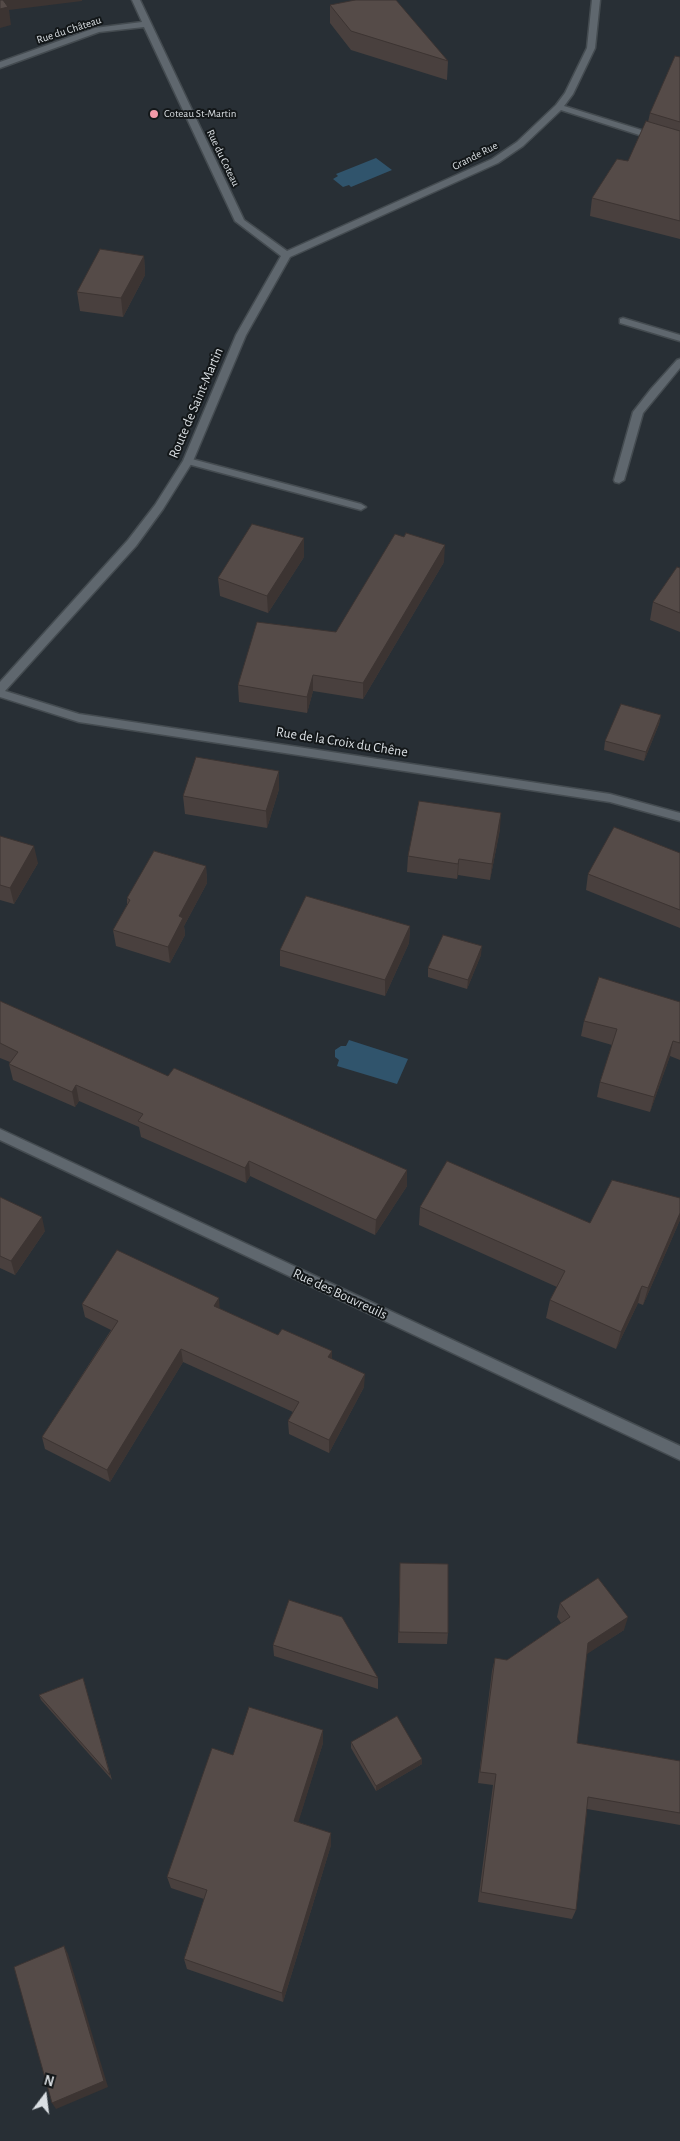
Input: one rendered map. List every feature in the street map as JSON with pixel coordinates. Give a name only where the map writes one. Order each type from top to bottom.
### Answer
[{"type":"street","name":"Rue du Coteau","points":[[136,0],[240,220],[286,255]]},
{"type":"street","name":"Grande Rue","points":[[286,255],[495,161],[520,144],[560,107],[569,94],[591,48],[596,0]]},
{"type":"street","name":"Rue du Château","points":[[0,65],[98,30],[146,24]]},
{"type":"street","points":[[560,107],[680,145]]},
{"type":"street","name":"Route de Saint-Martin","points":[[0,689],[132,543],[159,507],[188,461],[241,335],[286,255]]},
{"type":"street","points":[[623,321],[680,338]]},
{"type":"street","points":[[619,480],[638,412],[654,390],[680,362]]},
{"type":"street","points":[[188,461],[361,507]]},
{"type":"street","name":"Rue de la Croix du Chêne","points":[[0,693],[79,718],[610,798],[680,817]]},
{"type":"street","name":"Rue des Bouvreuils","points":[[0,1134],[680,1453]]},
{"type":"water","points":[[376,158],[392,170],[351,187],[349,185],[343,187],[333,179],[338,176],[336,174]]},
{"type":"water","points":[[349,1040],[408,1059],[397,1084],[337,1066],[339,1060],[335,1057],[335,1050],[341,1046],[346,1046]]},
{"type":"building","points":[[0,0],[3,0],[8,7],[0,9]]},
{"type":"building","points":[[355,0],[396,0],[448,61],[351,31],[330,5]]},
{"type":"building","points":[[675,56],[680,57],[680,122],[650,113]]},
{"type":"building","points":[[646,121],[680,131],[680,221],[592,198],[617,159],[628,161]]},
{"type":"building","points":[[100,249],[144,256],[121,298],[77,292]]},
{"type":"building","points":[[252,524],[304,538],[267,596],[218,578]]},
{"type":"building","points":[[406,533],[445,545],[363,683],[313,675],[307,697],[238,685],[257,622],[336,632],[395,534],[404,537]]},
{"type":"building","points":[[677,567],[680,568],[680,613],[653,602]]},
{"type":"building","points":[[621,704],[661,715],[646,752],[605,741]]},
{"type":"building","points":[[196,757],[279,771],[266,811],[183,796]]},
{"type":"building","points":[[419,801],[501,813],[492,864],[459,859],[458,864],[408,856]]},
{"type":"building","points":[[614,827],[680,853],[680,910],[588,874]]},
{"type":"building","points":[[0,836],[34,846],[10,888],[0,885]]},
{"type":"building","points":[[154,851],[206,866],[179,916],[183,918],[168,947],[113,930],[130,900],[127,898]]},
{"type":"building","points":[[306,896],[410,926],[385,980],[280,950]]},
{"type":"building","points":[[443,935],[482,946],[468,980],[428,968]]},
{"type":"building","points":[[599,977],[680,1002],[680,1043],[673,1041],[654,1097],[600,1082],[617,1029],[584,1021]]},
{"type":"building","points":[[0,1001],[168,1076],[174,1068],[407,1170],[376,1220],[249,1161],[245,1168],[138,1121],[143,1114],[76,1085],[72,1092],[9,1064],[18,1052],[0,1043]]},
{"type":"building","points":[[447,1161],[590,1223],[612,1180],[680,1198],[680,1213],[648,1288],[642,1286],[621,1332],[550,1300],[565,1271],[420,1207]]},
{"type":"building","points":[[0,1197],[42,1217],[11,1261],[0,1256]]},
{"type":"building","points":[[117,1250],[219,1298],[214,1306],[278,1335],[282,1329],[332,1351],[328,1357],[365,1374],[329,1440],[288,1421],[299,1402],[181,1349],[107,1470],[42,1437],[118,1321],[82,1304]]},
{"type":"building","points":[[400,1563],[448,1564],[448,1633],[399,1632]]},
{"type":"building","points":[[598,1578],[628,1617],[588,1643],[577,1743],[680,1761],[680,1813],[588,1797],[576,1910],[481,1892],[496,1774],[480,1772],[495,1658],[507,1660],[570,1617],[560,1603]]},
{"type":"building","points":[[289,1600],[342,1617],[378,1678],[273,1645]]},
{"type":"building","points":[[83,1678],[110,1775],[39,1695]]},
{"type":"building","points":[[249,1707],[323,1730],[294,1821],[331,1833],[282,1993],[184,1959],[207,1890],[167,1877],[212,1748],[233,1755]]},
{"type":"building","points":[[397,1716],[422,1759],[376,1786],[351,1742]]},
{"type":"building","points":[[64,1946],[104,2081],[52,2103],[14,1967]]},
{"type":"place","name":"Coteau St-Martin","points":[[154,114]]}]
